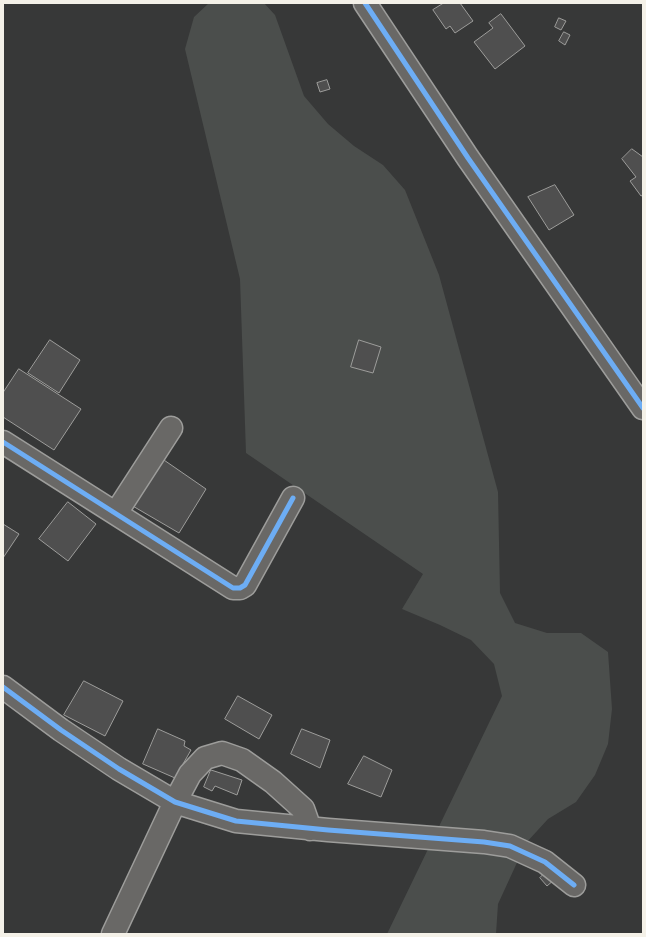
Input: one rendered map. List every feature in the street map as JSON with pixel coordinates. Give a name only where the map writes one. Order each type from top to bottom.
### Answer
[{"type":"street","points":[[365,3],[468,158],[643,408]]},
{"type":"street","points":[[116,513],[171,428]]},
{"type":"street","points":[[3,442],[233,588],[240,588],[245,585],[293,498]]},
{"type":"street","points":[[3,687],[61,730],[119,769],[175,802],[236,821],[484,842],[510,846],[544,862],[574,885]]},
{"type":"street","points":[[113,934],[175,802],[190,774],[205,758],[222,753],[242,760],[273,782],[303,809],[310,828]]},
{"type":"shaded area","points":[[209,3],[264,3],[275,15],[304,96],[328,124],[354,146],[383,165],[405,190],[439,275],[498,492],[500,593],[515,623],[547,633],[581,633],[608,652],[612,709],[608,744],[595,775],[576,802],[548,819],[526,843],[498,904],[496,934],[387,934],[502,696],[494,664],[471,640],[402,609],[423,574],[246,453],[240,279],[185,49],[194,17]]},
{"type":"building","points":[[444,3],[460,3],[473,21],[455,33],[450,26],[446,29],[433,10]]},
{"type":"building","points":[[501,14],[525,46],[495,69],[474,42],[493,28],[489,23]]},
{"type":"building","points":[[559,18],[566,21],[561,30],[555,27]]},
{"type":"building","points":[[564,32],[570,35],[565,45],[559,41]]},
{"type":"building","points":[[327,80],[330,89],[320,92],[317,83]]},
{"type":"building","points":[[632,149],[643,157],[643,195],[641,196],[630,181],[636,177],[622,159]]},
{"type":"building","points":[[555,185],[574,215],[549,230],[528,197]]},
{"type":"building","points":[[50,340],[80,360],[59,393],[28,373]]},
{"type":"building","points":[[359,340],[381,347],[373,373],[351,367]]},
{"type":"building","points":[[19,369],[81,409],[54,450],[3,417],[3,393]]},
{"type":"building","points":[[161,458],[206,489],[179,533],[131,505]]},
{"type":"building","points":[[68,502],[96,524],[68,561],[39,539]]},
{"type":"building","points":[[3,524],[19,534],[3,558]]},
{"type":"building","points":[[84,681],[123,701],[105,736],[64,715]]},
{"type":"building","points":[[238,696],[272,715],[259,739],[225,719]]},
{"type":"building","points":[[158,729],[185,741],[184,746],[191,750],[175,778],[143,764]]},
{"type":"building","points":[[302,729],[330,740],[320,768],[291,754]]},
{"type":"building","points":[[364,756],[392,770],[381,797],[348,784]]},
{"type":"building","points":[[211,770],[242,780],[237,795],[215,786],[212,791],[204,787]]},
{"type":"building","points":[[547,871],[555,879],[547,886],[540,878]]},
{"type":"cycle path","points":[[365,3],[468,158],[643,408]]},
{"type":"cycle path","points":[[3,442],[233,588],[240,588],[245,585],[293,498]]},
{"type":"cycle path","points":[[3,687],[61,730],[119,769],[175,802],[236,821],[328,830],[484,842],[510,846],[545,862],[574,885]]}]
